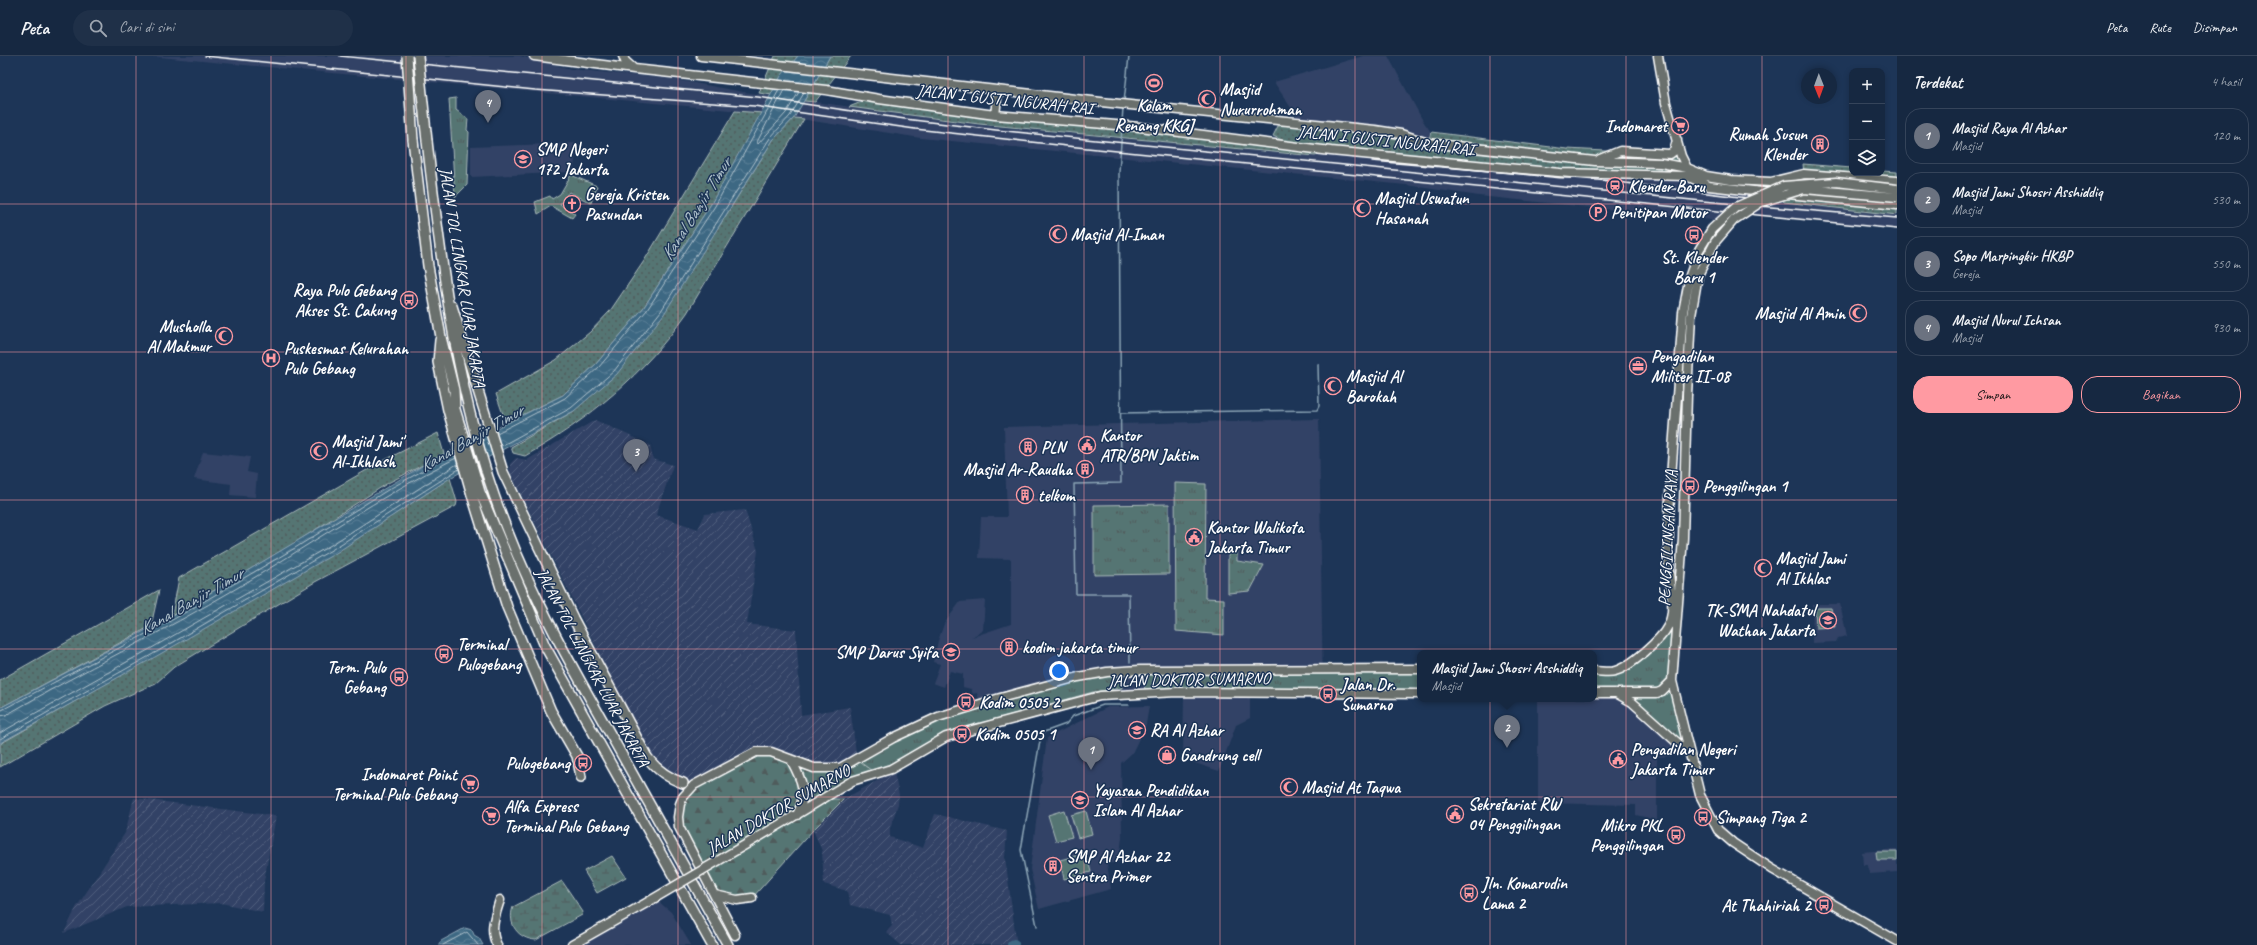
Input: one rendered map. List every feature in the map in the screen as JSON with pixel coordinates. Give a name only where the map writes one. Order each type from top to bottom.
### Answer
[{"type":"highway","name":"JALAN TOL LINGKAR LUAR JAKARTA","points":[[407,56],[414,140],[428,266],[441,337],[454,390],[455,409],[476,494],[544,646],[712,945]]},
{"type":"highway","name":"JALAN TOL LINGKAR LUAR JAKARTA","points":[[418,56],[446,291],[466,401],[504,523],[530,585],[560,645],[728,945]]},
{"type":"highway","points":[[446,291],[457,316],[483,409],[503,472],[576,625],[647,757],[660,770],[673,779],[683,783]]},
{"type":"highway","points":[[441,337],[438,362],[454,428],[476,494],[513,623],[551,711],[577,756],[582,777]]},
{"type":"main road","name":"JALAN I GUSTI NGURAH RAI","points":[[534,56],[634,69],[826,90],[879,100],[995,115],[1140,127],[1331,152],[1547,172],[1687,176],[1709,186],[1897,205]]},
{"type":"main road","points":[[623,56],[625,61],[634,69]]},
{"type":"main road","name":"JALAN I GUSTI NGURAH RAI","points":[[701,56],[770,66],[780,65],[1171,110],[1374,130],[1401,134],[1428,143],[1595,161],[1661,163],[1687,168],[1714,177],[1771,182],[1804,174],[1837,175],[1897,181]]},
{"type":"main road","points":[[1658,56],[1666,104],[1681,156],[1687,168]]},
{"type":"main road","points":[[995,115],[998,90]]},
{"type":"main road","points":[[1595,161],[1620,151],[1670,154],[1674,151],[1677,138]]},
{"type":"main road","points":[[1820,197],[1823,195],[1827,183],[1823,175]]},
{"type":"main road","points":[[1831,199],[1830,179],[1837,175]]},
{"type":"main road","name":"PENGGILINGAN RAYA","points":[[1597,671],[1615,671],[1633,661],[1668,626],[1672,609],[1669,569],[1673,452],[1683,312],[1689,281],[1699,250],[1712,229],[1736,207],[1784,186],[1836,182],[1897,189]]},
{"type":"main road","name":"PENGGILINGAN RAYA","points":[[1897,197],[1804,189],[1761,202],[1734,220],[1715,242],[1698,275],[1691,316],[1683,538],[1672,681],[1700,795],[1718,830],[1772,869],[1897,941]]},
{"type":"main road","name":"JALAN DOKTOR SUMARNO","points":[[735,935],[679,826],[678,811],[683,797],[694,785],[756,752],[771,752],[814,768],[840,768],[893,738],[938,718],[1007,696],[1107,672],[1161,670],[1417,669]]},
{"type":"main road","points":[[1597,693],[1657,693],[1662,691],[1672,681]]},
{"type":"main road","name":"JALAN DOKTOR SUMARNO","points":[[572,945],[648,902],[852,781],[891,769],[946,737],[1100,696],[1177,692],[1417,694]]},
{"type":"main road","points":[[1616,693],[1632,702],[1691,754]]},
{"type":"main road","points":[[791,760],[801,777],[804,789],[803,799],[794,816]]},
{"type":"main road","points":[[715,895],[737,900],[752,898]]},
{"type":"main road","points":[[497,945],[492,933],[492,924],[500,900]]},
{"type":"shaded area","points":[[149,56],[520,56],[571,69],[673,79],[743,92],[989,126],[1315,156],[1331,151],[1672,176],[1709,186],[1897,214],[1897,229],[1743,214],[1732,222],[1479,196],[1406,185],[921,138],[762,113]]},
{"type":"shaded area","points":[[1363,56],[1388,56],[1423,121],[1431,132],[1428,143],[1301,123],[1274,82]]},
{"type":"shaded area","name":"SMP Negeri 172 Jakarta","points":[[578,143],[573,172],[471,177],[471,147]]},
{"type":"shaded area","points":[[1319,419],[1323,699],[1250,698],[1250,718],[1236,725],[1219,771],[1183,759],[1184,696],[1116,698],[1030,714],[987,726],[977,693],[973,694],[971,689],[963,687],[963,674],[950,671],[944,687],[933,683],[940,664],[933,662],[938,641],[944,624],[960,602],[985,600],[983,630],[972,637],[1011,624],[1011,559],[979,558],[981,517],[1007,517],[1004,427]]},
{"type":"shaded area","points":[[595,420],[650,445],[653,459],[673,465],[656,515],[698,529],[705,514],[745,510],[758,551],[747,624],[796,630],[801,715],[850,707],[857,760],[853,762],[694,785],[683,783],[681,778],[655,760],[625,706],[510,472],[510,464],[516,458],[527,460]]},
{"type":"shaded area","points":[[203,452],[250,457],[247,472],[257,474],[255,497],[230,495],[231,484],[194,479]]},
{"type":"shaded area","name":"TK-SMA Nahdatul Wathan Jakarta","points":[[1813,604],[1840,604],[1847,636],[1838,638],[1836,642],[1812,643]]},
{"type":"shaded area","points":[[1597,693],[1616,693],[1691,755],[1657,757],[1657,820],[1636,815],[1636,805],[1538,803],[1538,702],[1597,702]]},
{"type":"shaded area","name":"Yayasan Pendidikan Islam Al Azhar","points":[[1149,706],[1146,724],[1132,753],[1121,763],[1122,837],[1119,862],[1107,864],[1111,889],[1039,909],[1030,869],[1047,738],[1108,707]]},
{"type":"shaded area","points":[[893,768],[899,795],[898,804],[890,828],[890,837],[923,848],[935,814],[1007,831],[1005,857],[1016,939],[1006,945],[901,945],[886,932],[892,926],[890,915],[850,905],[847,891],[824,884],[822,851],[813,830],[844,799],[880,779]]},
{"type":"shaded area","points":[[134,798],[276,816],[264,881],[263,912],[221,903],[127,907],[64,933],[76,908],[125,833]]},
{"type":"shaded area","points":[[1897,849],[1897,872],[1869,874],[1868,865],[1863,865],[1862,852]]},
{"type":"shaded area","points":[[659,902],[671,912],[691,945],[583,945]]},
{"type":"green space","points":[[775,56],[798,56],[772,95],[759,93]]},
{"type":"green space","points":[[830,56],[851,56],[815,102],[804,101]]},
{"type":"green space","points":[[456,98],[456,110],[468,119],[467,130],[469,132],[467,185],[455,197],[449,99]]},
{"type":"green space","points":[[871,98],[1293,145],[1273,136],[1278,126],[1316,125],[1353,128],[1428,143],[1431,132],[1567,149],[1663,154],[1675,148],[1687,168],[1672,165],[1672,176],[1479,165],[1331,151],[1315,156],[979,124],[849,107]]},
{"type":"green space","points":[[735,111],[763,113],[711,204],[644,307],[596,364],[563,395],[506,423],[496,394],[556,360],[590,332],[610,311],[644,261]]},
{"type":"green space","points":[[794,118],[804,119],[687,313],[653,356],[614,394],[572,427],[525,456],[513,453],[511,447],[574,411],[720,225],[773,140]]},
{"type":"green space","points":[[1803,164],[1849,168],[1849,176],[1885,176],[1885,171],[1897,172],[1897,181],[1804,174]]},
{"type":"green space","points":[[571,175],[597,186],[591,203],[569,192],[560,204],[575,214],[572,218],[551,206],[538,214],[535,202],[550,196],[552,199],[560,194]]},
{"type":"green space","points":[[1779,196],[1897,205],[1897,215],[1784,202]]},
{"type":"green space","points":[[438,433],[444,454],[388,483],[293,544],[172,615],[179,578],[379,463]]},
{"type":"green space","points":[[450,478],[457,502],[456,506],[315,582],[174,667],[156,683],[105,706],[0,767],[0,744],[335,553]]},
{"type":"green space","points":[[1175,483],[1206,484],[1205,598],[1224,599],[1224,635],[1176,631]]},
{"type":"green space","points":[[1169,504],[1169,574],[1094,575],[1094,505]]},
{"type":"green space","points":[[1237,552],[1237,561],[1264,565],[1250,591],[1228,593],[1228,553]]},
{"type":"green space","points":[[159,590],[151,626],[0,708],[0,680]]},
{"type":"green space","points":[[1679,608],[1672,681],[1691,755],[1627,699],[1597,694],[1597,671],[1615,671],[1642,653]]},
{"type":"green space","points":[[1815,608],[1831,608],[1835,627],[1816,628]]},
{"type":"green space","points":[[1417,669],[1417,693],[1145,694],[1144,670]]},
{"type":"green space","points":[[1121,672],[1122,688],[1093,692],[960,729],[875,773],[857,760],[927,722],[1040,687]]},
{"type":"green space","points":[[761,751],[822,770],[857,760],[875,773],[823,799],[844,799],[813,830],[752,898],[715,895],[678,817],[687,793]]},
{"type":"green space","points":[[1064,810],[1072,837],[1056,841],[1048,815]]},
{"type":"green space","points":[[1086,811],[1092,834],[1078,838],[1071,815]]},
{"type":"green space","points":[[1876,852],[1897,852],[1897,860],[1877,860]]},
{"type":"green space","points":[[1086,853],[1091,872],[1064,879],[1060,860]]},
{"type":"green space","points":[[612,856],[626,877],[597,893],[584,871]]},
{"type":"green space","points":[[562,881],[583,912],[582,915],[536,940],[519,934],[513,925],[513,907]]},
{"type":"water","points":[[798,56],[830,56],[794,118],[773,140],[664,314],[617,374],[574,411],[450,478],[336,553],[155,657],[0,743],[0,708],[172,616],[427,463],[563,395],[596,364],[644,307],[711,204],[781,76]]},
{"type":"water","points":[[465,928],[472,930],[474,935],[479,938],[483,945],[438,945],[441,941]]},
{"type":"waterway","points":[[1124,102],[1129,56]]},
{"type":"waterway","points":[[1122,122],[1123,108]]},
{"type":"waterway","points":[[1122,128],[1119,172],[1121,483],[1074,484],[1076,594],[1129,594],[1130,662]]},
{"type":"waterway","points":[[1120,413],[1317,410],[1319,406],[1318,364]]},
{"type":"waterway","points":[[1037,926],[1021,850],[1040,741],[1044,732],[1066,724],[1073,716],[1103,705],[1129,705]]},
{"type":"railway","points":[[205,56],[535,90],[754,106],[915,129],[1067,146],[1897,229]]},
{"type":"railway","points":[[340,56],[758,97],[905,119],[996,130],[1702,201],[1897,218]]},
{"type":"railway","points":[[1372,161],[1609,181],[1764,200]]},
{"type":"place","name":"Kolam Renang KKGJ","points":[[1154,83]]},
{"type":"place","name":"Masjid Nururrohman","points":[[1207,99]]},
{"type":"place","name":"Masjid Nurul Ichsan","points":[[488,123]]},
{"type":"place","name":"Indomaret","points":[[1680,126]]},
{"type":"place","name":"Rumah Susun Klender","points":[[1820,144]]},
{"type":"place","name":"SMP Negeri 172 Jakarta","points":[[523,159]]},
{"type":"place","name":"Klender Baru","points":[[1615,186]]},
{"type":"place","name":"Gereja Kristen Pasundan","points":[[572,204]]},
{"type":"place","name":"Masjid Uswatun Hasanah","points":[[1362,208]]},
{"type":"place","name":"Penitipan Motor","points":[[1598,212]]},
{"type":"place","name":"Masjid Al-Iman","points":[[1058,234]]},
{"type":"place","name":"St. Klender Baru 1","points":[[1694,235]]},
{"type":"place","name":"Raya Pulo Gebang Akses St. Cakung","points":[[409,300]]},
{"type":"place","name":"Masjid Al Amin","points":[[1858,313]]},
{"type":"place","name":"Musholla Al Makmur","points":[[224,336]]},
{"type":"place","name":"Puskesmas Kelurahan Pulo Gebang","points":[[271,358]]},
{"type":"place","name":"Pengadilan Militer II-08","points":[[1638,366]]},
{"type":"place","name":"Masjid Al Barokah","points":[[1333,386]]},
{"type":"place","name":"Kantor ATR/BPN Jaktim","points":[[1087,445]]},
{"type":"place","name":"PLN","points":[[1028,447]]},
{"type":"place","name":"Masjid Jami' Al-Ikhlash","points":[[319,451]]},
{"type":"place","name":"Masjid Ar-Raudha","points":[[1085,469]]},
{"type":"place","name":"Sopo Marpingkir HKBP","points":[[636,472]]},
{"type":"place","name":"Penggilingan 1","points":[[1690,486]]},
{"type":"place","name":"telkom","points":[[1025,495]]},
{"type":"place","name":"Kantor Walikota Jakarta Timur","points":[[1194,537]]},
{"type":"place","name":"Masjid Jami Al Ikhlas","points":[[1763,568]]},
{"type":"place","name":"TK-SMA Nahdatul Wathan Jakarta","points":[[1828,620]]},
{"type":"place","name":"kodim jakarta timur","points":[[1009,647]]},
{"type":"place","name":"SMP Darus Syifa","points":[[951,652]]},
{"type":"place","name":"Terminal Pulogebang","points":[[444,654]]},
{"type":"place","name":"Term. Pulo Gebang","points":[[399,677]]},
{"type":"place","name":"Jalan Dr. Sumarno","points":[[1328,694]]},
{"type":"place","name":"Kodim 0505 2","points":[[966,702]]},
{"type":"place","name":"RA Al Azhar","points":[[1137,730]]},
{"type":"place","name":"Kodim 0505 1","points":[[962,734]]},
{"type":"place","name":"Masjid Jami Shosri Asshiddiq","points":[[1507,748]]},
{"type":"place","name":"Gandrung cell","points":[[1167,755]]},
{"type":"place","name":"Pengadilan Negeri Jakarta Timur","points":[[1618,759]]},
{"type":"place","name":"Pulogebang","points":[[583,763]]},
{"type":"place","name":"Masjid Raya Al Azhar","points":[[1091,770]]},
{"type":"place","name":"Indomaret Point Terminal Pulo Gebang","points":[[470,784]]},
{"type":"place","name":"Masjid At Taqwa","points":[[1289,787]]},
{"type":"place","name":"Yayasan Pendidikan Islam Al Azhar","points":[[1080,800]]},
{"type":"place","name":"Sekretariat RW 04 Penggilingan","points":[[1455,814]]},
{"type":"place","name":"Alfa Express Terminal Pulo Gebang","points":[[491,816]]},
{"type":"place","name":"Simpang Tiga 2","points":[[1703,817]]},
{"type":"place","name":"Mikro PKL Penggilingan","points":[[1676,835]]},
{"type":"place","name":"SMP Al Azhar 22 Sentra Primer","points":[[1053,866]]},
{"type":"place","name":"Jln. Komarudin Lama 2","points":[[1469,893]]},
{"type":"place","name":"At Thahiriah 2","points":[[1824,905]]},
{"type":"water label","name":"Kanal Banjir Timur","points":[[696,209]]},
{"type":"water label","name":"Kanal Banjir Timur","points":[[471,438]]},
{"type":"water label","name":"Kanal Banjir Timur","points":[[191,601]]}]
